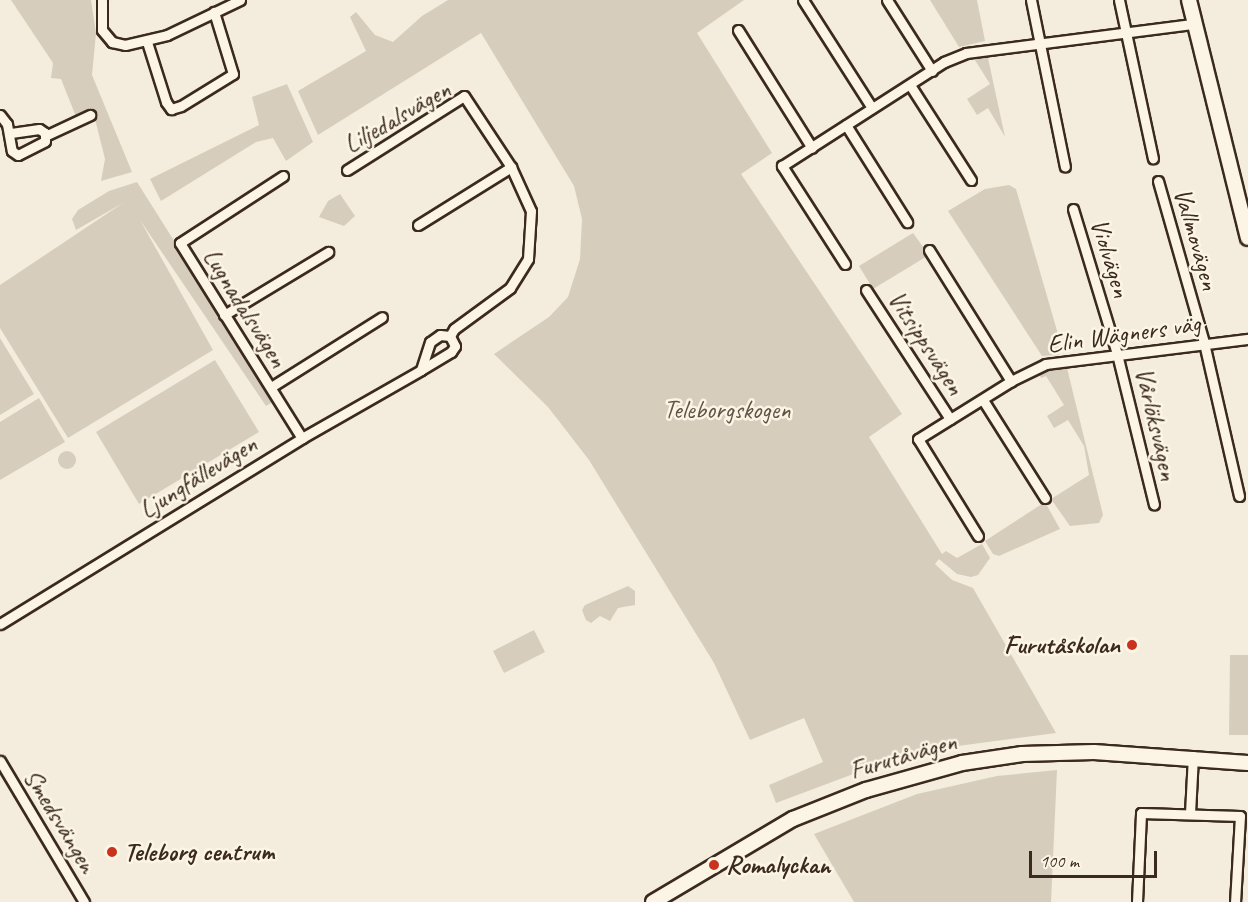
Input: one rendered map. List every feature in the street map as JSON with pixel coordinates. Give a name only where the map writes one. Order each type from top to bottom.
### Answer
[{"type":"street","points":[[102,0],[102,30],[108,38],[118,44],[147,42],[240,0]]},
{"type":"street","points":[[802,0],[872,108]]},
{"type":"street","points":[[886,0],[932,71]]},
{"type":"street","points":[[1031,0],[1065,167]]},
{"type":"street","points":[[1119,0],[1153,158]]},
{"type":"street","points":[[1189,0],[1192,24],[1248,238]]},
{"type":"street","points":[[147,42],[166,102],[171,109],[181,106],[233,74],[214,12]]},
{"type":"street","points":[[845,264],[782,166],[932,71],[966,53],[1192,24]]},
{"type":"street","points":[[738,30],[812,148]]},
{"type":"street","points":[[910,85],[971,180]]},
{"type":"street","name":"Liljedalsvägen","points":[[347,170],[464,96],[511,167],[531,211],[528,259],[510,288],[454,329],[450,336]]},
{"type":"street","points":[[0,115],[9,133],[12,151],[18,155],[45,141],[45,136],[39,129],[9,133]]},
{"type":"street","points":[[45,136],[90,115]]},
{"type":"street","points":[[846,125],[907,222]]},
{"type":"street","points":[[418,225],[511,167]]},
{"type":"street","name":"Lugnadalsvägen","points":[[283,176],[180,243],[302,438]]},
{"type":"street","name":"Vallmovägen","points":[[1158,181],[1204,343],[1239,496]]},
{"type":"street","name":"Violvägen","points":[[1073,209],[1118,354]]},
{"type":"street","points":[[929,249],[1011,381]]},
{"type":"street","points":[[224,315],[328,252]]},
{"type":"street","name":"Vitsippsvägen","points":[[866,290],[950,419]]},
{"type":"street","points":[[271,387],[382,317]]},
{"type":"street","points":[[421,370],[430,342],[440,335],[450,336]]},
{"type":"street","name":"Ljungfällevägen","points":[[0,624],[302,438],[451,352],[455,345],[450,336]]},
{"type":"street","name":"Elin Wägners väg","points":[[978,536],[918,439],[1011,381],[1046,364],[1248,339]]},
{"type":"street","name":"Vårlöksvägen","points":[[1118,354],[1154,505]]},
{"type":"street","points":[[983,400],[1045,498]]},
{"type":"street","name":"Furutåvägen","points":[[653,902],[793,819],[909,776],[1022,754],[1094,752],[1193,756],[1248,755]]},
{"type":"street","points":[[1190,813],[1193,756]]},
{"type":"street","name":"Furutåvägen","points":[[1193,756],[1248,763]]},
{"type":"street","name":"Smedsvängen","points":[[0,761],[84,902]]},
{"type":"street","points":[[1137,902],[1141,813],[1240,816],[1235,902]]},
{"type":"green space","points":[[11,0],[91,0],[96,33],[92,75],[132,172],[101,181],[105,159],[93,111],[77,119],[61,79],[51,78],[53,63]]},
{"type":"green space","name":"Teleborgskogen","points":[[448,0],[744,0],[697,33],[772,153],[741,174],[902,414],[869,437],[942,554],[946,551],[957,558],[982,544],[990,558],[978,575],[971,577],[957,574],[939,559],[935,564],[952,580],[973,588],[1056,733],[943,748],[888,761],[776,803],[769,785],[823,762],[804,718],[750,740],[714,663],[589,460],[548,407],[494,354],[549,317],[568,297],[580,259],[582,219],[574,186],[481,33],[318,135],[298,91],[366,51],[350,17],[356,12],[375,35],[393,42],[422,16]]},
{"type":"green space","points":[[930,0],[977,0],[985,41],[959,47]]},
{"type":"green space","points":[[986,54],[988,58],[1005,137],[988,108],[977,115],[967,99],[990,84],[973,57]]},
{"type":"green space","points":[[287,84],[313,142],[286,161],[273,138],[256,142],[161,201],[150,179],[259,125],[252,97]]},
{"type":"green space","points":[[137,182],[275,401],[266,406],[140,220],[213,350],[68,438],[0,328],[0,285],[123,203],[76,230],[72,219],[78,210],[109,191]]},
{"type":"green space","points":[[1009,185],[1016,189],[1062,348],[1059,355],[1042,356],[948,211],[985,189]]},
{"type":"green space","points":[[340,194],[355,216],[344,226],[319,217],[328,201]]},
{"type":"green space","points":[[913,233],[929,255],[873,289],[859,266]]},
{"type":"green space","points":[[0,338],[34,394],[0,415]]},
{"type":"green space","points":[[215,360],[259,432],[139,504],[96,432]]},
{"type":"green space","points":[[1066,364],[1103,515],[1099,523],[1070,526],[1051,499],[1089,475],[1084,446],[1068,420],[1054,428],[1047,416],[1064,405],[1046,376],[1041,378],[1039,373]]},
{"type":"green space","points":[[39,398],[65,442],[0,480],[0,422]]},
{"type":"green space","points":[[63,451],[71,451],[76,456],[74,467],[63,469],[58,464],[58,456]]},
{"type":"green space","points":[[1045,502],[1060,529],[999,556],[993,554],[985,541]]},
{"type":"green space","points":[[628,586],[635,591],[635,605],[618,608],[610,621],[600,616],[591,623],[586,620],[582,610],[585,605]]},
{"type":"green space","points":[[534,630],[545,652],[504,673],[493,651]]},
{"type":"green space","points":[[1230,655],[1248,655],[1248,735],[1229,735]]},
{"type":"green space","points":[[1057,770],[1051,902],[854,902],[814,834],[917,794],[997,776]]},
{"type":"place","name":"Furutåskolan","points":[[1132,645]]},
{"type":"place","name":"Teleborg centrum","points":[[112,852]]},
{"type":"place","name":"Romalyckan","points":[[714,865]]}]
